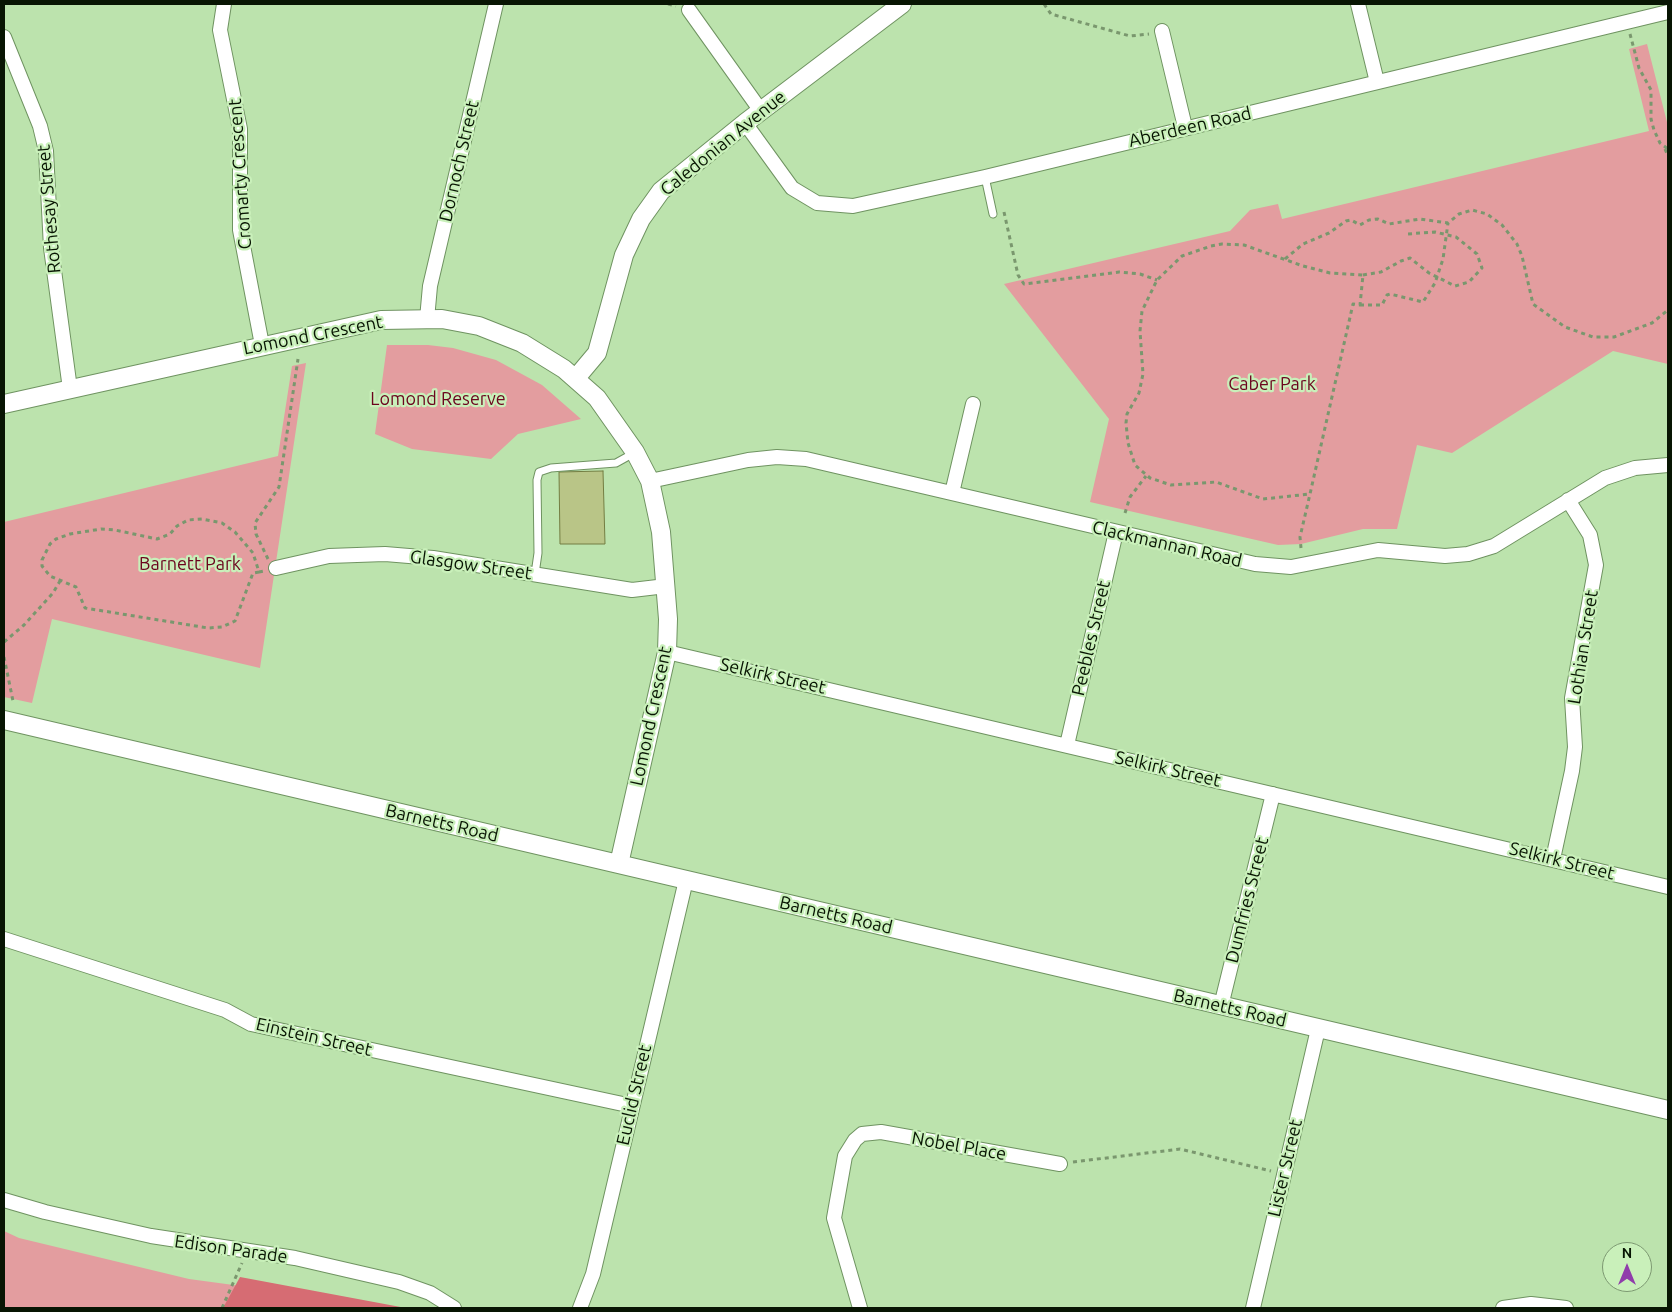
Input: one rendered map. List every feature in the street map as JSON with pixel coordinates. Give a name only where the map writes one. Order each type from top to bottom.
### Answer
[{"type":"street","name":"Cromarty Crescent","points":[[224,4],[220,30],[240,129],[240,230],[262,345]]},
{"type":"street","name":"Dornoch Street","points":[[427,319],[430,286],[496,4]]},
{"type":"street","name":"Caledonian Avenue","points":[[576,378],[597,353],[624,255],[634,230],[653,200],[668,183],[745,122],[902,4]]},
{"type":"street","points":[[1358,4],[1377,82]]},
{"type":"street","points":[[689,10],[761,111]]},
{"type":"street","name":"Aberdeen Road","points":[[745,122],[792,188],[817,203],[852,206],[985,177],[1185,127],[1668,12]]},
{"type":"street","points":[[1162,31],[1185,127]]},
{"type":"street","name":"Rothesay Street","points":[[4,37],[40,126],[46,151],[51,248],[70,388]]},
{"type":"street","name":"Lomond Crescent","points":[[4,404],[367,322],[427,319],[479,326],[509,337],[536,350],[576,378],[597,398],[635,452],[650,481],[661,532],[666,586],[667,652],[619,864]]},
{"type":"street","points":[[952,493],[974,404]]},
{"type":"street","name":"Clackmannan Road","points":[[650,481],[732,463],[791,458],[822,462],[1255,564],[1279,567],[1315,564],[1378,550],[1456,556],[1494,546],[1593,484],[1618,473],[1668,465]]},
{"type":"street","name":"Lothian Street","points":[[1553,859],[1572,771],[1575,747],[1572,698],[1596,565],[1590,536],[1568,500]]},
{"type":"street","name":"Peebles Street","points":[[1067,745],[1116,532]]},
{"type":"street","name":"Glasgow Street","points":[[274,568],[328,556],[385,554],[433,558],[632,590],[666,586]]},
{"type":"street","name":"Selkirk Street","points":[[667,652],[1668,887]]},
{"type":"street","name":"Barnetts Road","points":[[4,720],[1668,1110]]},
{"type":"street","name":"Dumfries Street","points":[[1221,1006],[1273,794]]},
{"type":"street","name":"Euclid Street","points":[[580,1308],[593,1274],[686,880]]},
{"type":"street","name":"Einstein Street","points":[[4,939],[225,1010],[251,1024],[632,1106]]},
{"type":"street","name":"Lister Street","points":[[1252,1308],[1318,1028]]},
{"type":"street","name":"Nobel Place","points":[[860,1308],[834,1218],[845,1156],[855,1131],[880,1132],[1060,1164]]},
{"type":"street","name":"Edison Parade","points":[[4,1200],[44,1212],[172,1240],[311,1261],[411,1285],[437,1296],[454,1308]]},
{"type":"street","points":[[1503,1308],[1531,1304],[1566,1308]]},
{"type":"lane","points":[[985,177],[994,214]]},
{"type":"lane","points":[[535,574],[538,553],[537,480],[539,472],[551,468],[616,464],[635,452]]},
{"type":"path","points":[[1044,4],[1051,14],[1130,36],[1142,36]]},
{"type":"path","points":[[1627,22],[1639,68],[1651,90],[1651,119],[1654,130],[1660,143],[1667,149],[1668,156]]},
{"type":"path","points":[[1300,548],[1300,537],[1353,304],[1382,305],[1386,296],[1390,294],[1423,302],[1437,277],[1443,259],[1448,223],[1459,214],[1472,210],[1487,214],[1502,225],[1517,244],[1522,256],[1533,304],[1565,327],[1584,335],[1602,338],[1627,333],[1652,323],[1668,310]]},
{"type":"path","points":[[1004,211],[1018,275],[1024,284],[1119,272],[1140,274],[1157,280]]},
{"type":"path","points":[[1285,259],[1303,244],[1329,233],[1346,220],[1351,220],[1360,225],[1369,220],[1378,219],[1389,224],[1420,219],[1448,223]]},
{"type":"path","points":[[1310,494],[1262,498],[1216,482],[1171,485],[1146,476],[1135,465],[1131,456],[1126,423],[1127,414],[1138,393],[1143,374],[1140,331],[1142,310],[1157,280],[1182,256],[1202,248],[1222,244],[1244,245],[1330,273],[1364,275],[1381,272],[1410,258],[1437,277],[1455,286],[1461,285],[1477,276],[1482,268],[1477,254],[1466,243],[1447,233],[1407,234]]},
{"type":"path","points":[[1360,304],[1364,275]]},
{"type":"path","points":[[259,572],[252,553],[243,539],[222,523],[202,519],[188,520],[177,526],[170,534],[157,539],[101,530],[56,539],[46,549],[42,566],[50,576],[76,587],[85,608],[208,628],[222,627],[235,620],[253,574],[274,568],[255,528],[259,515],[274,498],[279,487],[298,359]]},
{"type":"path","points":[[1125,513],[1130,497],[1146,476]]},
{"type":"path","points":[[4,642],[24,625],[53,593],[60,581]]},
{"type":"path","points":[[4,657],[13,701]]},
{"type":"path","points":[[1084,1160],[1180,1150],[1265,1170]]},
{"type":"path","points":[[222,1308],[248,1251]]},
{"type":"green space","name":"Caber Park","points":[[1647,44],[1668,126],[1668,364],[1613,351],[1452,453],[1417,445],[1397,529],[1363,529],[1301,544],[1278,545],[1090,502],[1109,419],[1004,284],[1230,231],[1250,210],[1278,204],[1282,219],[1649,131],[1629,49]]},
{"type":"green space","name":"Lomond Reserve","points":[[387,345],[428,345],[453,348],[496,360],[542,385],[581,419],[518,434],[491,459],[412,449],[375,434]]},
{"type":"green space","name":"Barnett Park","points":[[306,363],[260,668],[52,619],[32,703],[4,697],[4,522],[278,456],[292,366]]},
{"type":"green space","points":[[4,1231],[19,1238],[189,1279],[404,1308],[4,1308]]},
{"type":"shaded area","points":[[240,1277],[406,1308],[223,1308]]},
{"type":"building","points":[[603,471],[605,544],[560,544],[559,472]]}]
